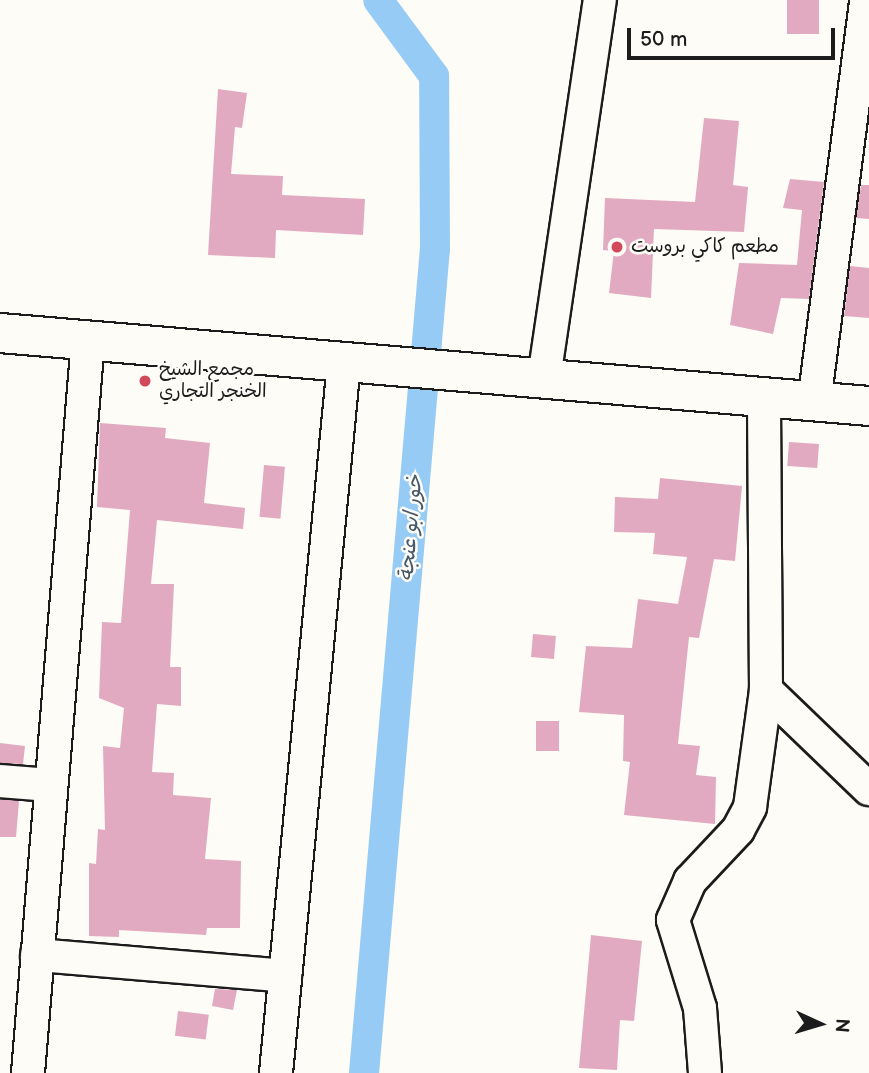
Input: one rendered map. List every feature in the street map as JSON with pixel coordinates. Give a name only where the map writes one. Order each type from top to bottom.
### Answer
[{"type":"highway","points":[[0,333],[359,365],[544,378],[764,400],[869,406]]},
{"type":"street","points":[[544,378],[600,0]]},
{"type":"street","points":[[814,403],[866,0]]},
{"type":"street","points":[[28,1073],[88,340]]},
{"type":"street","points":[[276,1073],[285,976],[359,365]]},
{"type":"street","points":[[705,1073],[700,1008],[673,920],[685,889],[738,830],[750,807],[766,690],[764,400]]},
{"type":"street","points":[[766,690],[869,789]]},
{"type":"street","points":[[0,781],[50,785]]},
{"type":"street","points":[[37,956],[285,976]]},
{"type":"building","points":[[787,0],[819,0],[819,34],[787,34]]},
{"type":"building","points":[[218,89],[247,93],[242,128],[235,127],[231,174],[283,176],[282,195],[365,199],[363,235],[276,230],[275,258],[208,255]]},
{"type":"building","points":[[704,118],[739,121],[733,185],[748,187],[744,232],[654,229],[651,298],[609,293],[614,251],[603,250],[605,198],[695,202]]},
{"type":"building","points":[[790,179],[824,182],[809,299],[781,298],[773,334],[730,325],[739,263],[797,265],[802,210],[783,208]]},
{"type":"building","points":[[861,185],[869,185],[869,219],[856,218]]},
{"type":"building","points":[[850,266],[869,268],[869,318],[844,316]]},
{"type":"building","points":[[100,423],[166,428],[165,438],[210,443],[204,503],[245,508],[243,529],[157,520],[151,584],[174,584],[170,667],[181,667],[181,706],[157,704],[152,772],[174,773],[173,795],[211,798],[205,859],[241,861],[240,928],[207,928],[206,935],[119,930],[119,937],[89,936],[89,863],[96,864],[98,829],[105,830],[103,746],[120,748],[124,708],[99,698],[102,622],[121,623],[130,510],[97,507]]},
{"type":"building","points":[[789,442],[819,444],[817,468],[787,466]]},
{"type":"building","points":[[264,465],[285,467],[280,519],[259,517]]},
{"type":"building","points":[[660,478],[742,486],[735,561],[714,559],[699,638],[689,637],[678,744],[700,746],[696,775],[716,777],[715,824],[624,815],[630,762],[623,761],[624,715],[579,712],[586,646],[632,648],[638,599],[678,604],[687,557],[653,554],[655,533],[614,532],[615,497],[658,499]]},
{"type":"building","points":[[533,634],[556,636],[554,659],[531,657]]},
{"type":"building","points":[[536,721],[559,721],[559,751],[536,751]]},
{"type":"building","points":[[0,743],[25,746],[23,764],[0,763]]},
{"type":"building","points":[[0,799],[19,801],[16,837],[0,837]]},
{"type":"building","points":[[591,935],[642,941],[634,1021],[620,1020],[617,1070],[579,1068]]},
{"type":"building","points":[[215,989],[237,990],[233,1010],[212,1006]]},
{"type":"building","points":[[178,1011],[209,1015],[206,1040],[175,1036]]},
{"type":"waterway","name":"خور ابو عنجة","points":[[364,1073],[435,249],[434,76],[378,0]]},
{"type":"place","name":"مطعم كاكي بروست","points":[[617,247]]},
{"type":"place","name":"مجمع الشيخ الخنجر التجاري","points":[[145,381]]}]
